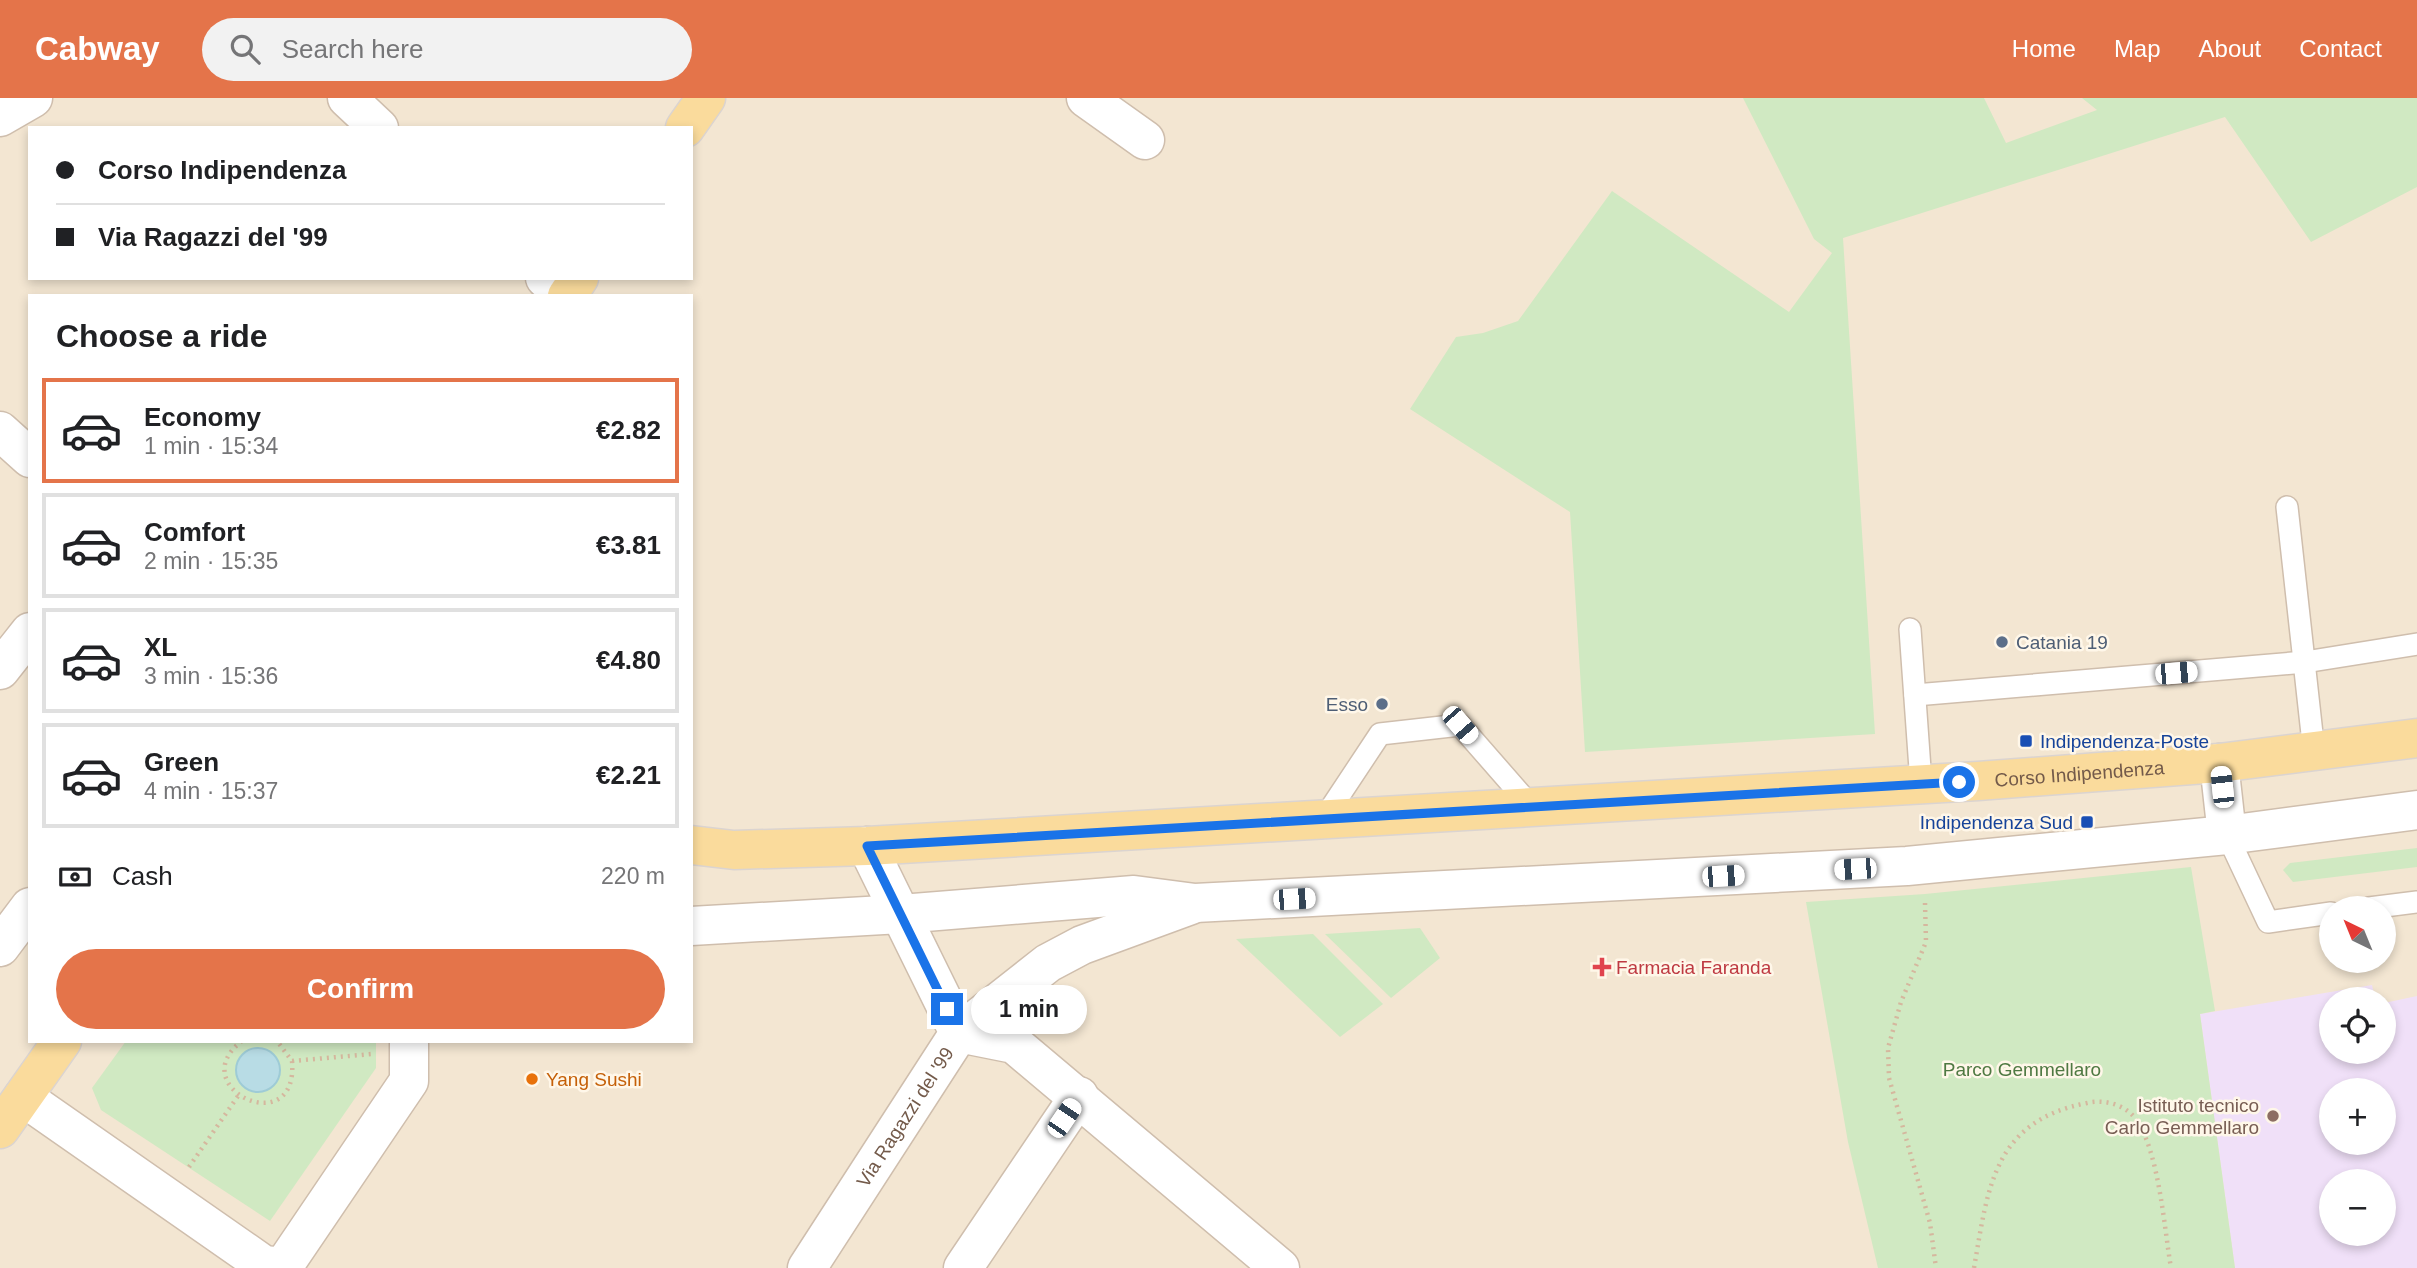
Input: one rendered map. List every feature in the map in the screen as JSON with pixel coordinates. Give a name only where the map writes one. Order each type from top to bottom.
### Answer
[{"type":"main road","points":[[686,126],[706,98]]},
{"type":"main road","name":"Corso Indipendenza","points":[[734,850],[867,846],[1921,783],[2219,763],[2417,738]]},
{"type":"main road","points":[[693,845],[734,850]]},
{"type":"main road","points":[[693,860],[734,850]]},
{"type":"main road","points":[[0,1129],[61,1043]]},
{"type":"street","points":[[0,117],[33,98]]},
{"type":"street","points":[[347,98],[378,126]]},
{"type":"street","points":[[1086,98],[1145,140]]},
{"type":"street","points":[[547,280],[564,294]]},
{"type":"street","points":[[0,431],[28,456]]},
{"type":"street","points":[[0,670],[28,635]]},
{"type":"street","points":[[2219,763],[2227,835]]},
{"type":"street","points":[[693,926],[901,914],[1134,895],[1195,903],[1922,865],[2227,835],[2417,810]]},
{"type":"street","name":"Via Ragazzi del '99","points":[[807,1268],[959,1033],[867,846]]},
{"type":"street","points":[[959,1033],[1048,963],[1082,945],[1195,903]]},
{"type":"street","points":[[0,947],[28,910]]},
{"type":"street","points":[[959,1033],[1014,1044],[1280,1268]]},
{"type":"street","points":[[23,1097],[264,1265],[283,1266],[409,1081],[394,1047]]},
{"type":"street","points":[[963,1268],[1079,1096]]},
{"type":"lane","points":[[2287,507],[2314,752]]},
{"type":"lane","points":[[1910,629],[1921,783]]},
{"type":"lane","points":[[1915,695],[2305,662],[2417,644]]},
{"type":"lane","points":[[1323,820],[1380,734],[1460,725],[1530,805]]},
{"type":"lane","points":[[2227,835],[2268,922],[2319,916]]},
{"type":"lane","points":[[2396,905],[2417,902]]},
{"type":"path","points":[[1922,865],[1926,942],[1901,1002],[1888,1048],[1889,1068],[1930,1223],[1936,1268]]},
{"type":"path","points":[[240,1043],[229,1055],[226,1065],[229,1086],[238,1096],[254,1103],[275,1100],[290,1084],[292,1061],[278,1043]]},
{"type":"path","points":[[292,1061],[394,1047]]},
{"type":"path","points":[[186,1171],[238,1096]]},
{"type":"path","points":[[1974,1268],[1986,1198],[2004,1151],[2027,1128],[2058,1108],[2092,1101],[2121,1105],[2134,1117],[2149,1145],[2171,1268]]},
{"type":"shaded area","points":[[0,98],[2417,98],[2417,1268],[0,1268]]},
{"type":"shaded area","name":"Istituto tecnico Carlo Gemmellaro","points":[[2319,994],[2319,1064],[2396,1064],[2396,1000],[2417,996],[2417,1268],[2235,1268],[2200,1014]]},
{"type":"green space","points":[[1743,98],[1984,98],[2006,143],[2097,110],[2082,98],[2417,98],[2417,187],[2311,242],[2225,117],[1843,238],[1875,734],[1585,752],[1570,512],[1410,409],[1456,337],[1483,333],[1518,321],[1612,191],[1789,312],[1832,253],[1814,239]]},
{"type":"green space","points":[[2417,848],[2417,867],[2293,882],[2283,870],[2290,863]]},
{"type":"green space","name":"Parco Gemmellaro","points":[[2191,867],[2215,1011],[2200,1014],[2235,1268],[1878,1268],[1848,1142],[1806,902],[1925,894]]},
{"type":"green space","points":[[1420,928],[1440,958],[1391,998],[1325,934]]},
{"type":"green space","points":[[1313,934],[1383,1004],[1340,1037],[1236,939]]},
{"type":"green space","points":[[125,1043],[376,1043],[376,1068],[270,1221],[101,1110],[92,1088]]},
{"type":"water","points":[[258,1048],[273,1055],[280,1070],[273,1085],[258,1092],[243,1085],[236,1070],[243,1055]]},
{"type":"place","name":"Catania 19","points":[[2002,642]]},
{"type":"place","name":"Esso","points":[[1382,704]]},
{"type":"place","name":"Indipendenza-Poste","points":[[2026,741]]},
{"type":"place","name":"Indipendenza Sud","points":[[2087,822]]},
{"type":"place","name":"Farmacia Faranda","points":[[1602,967]]},
{"type":"place","name":"Yang Sushi","points":[[532,1079]]},
{"type":"place","name":"Istituto tecnico Carlo Gemmellaro","points":[[2273,1116]]},
{"type":"route","points":[[947,1009],[867,846],[1264,824],[1598,801],[1959,782]]}]
